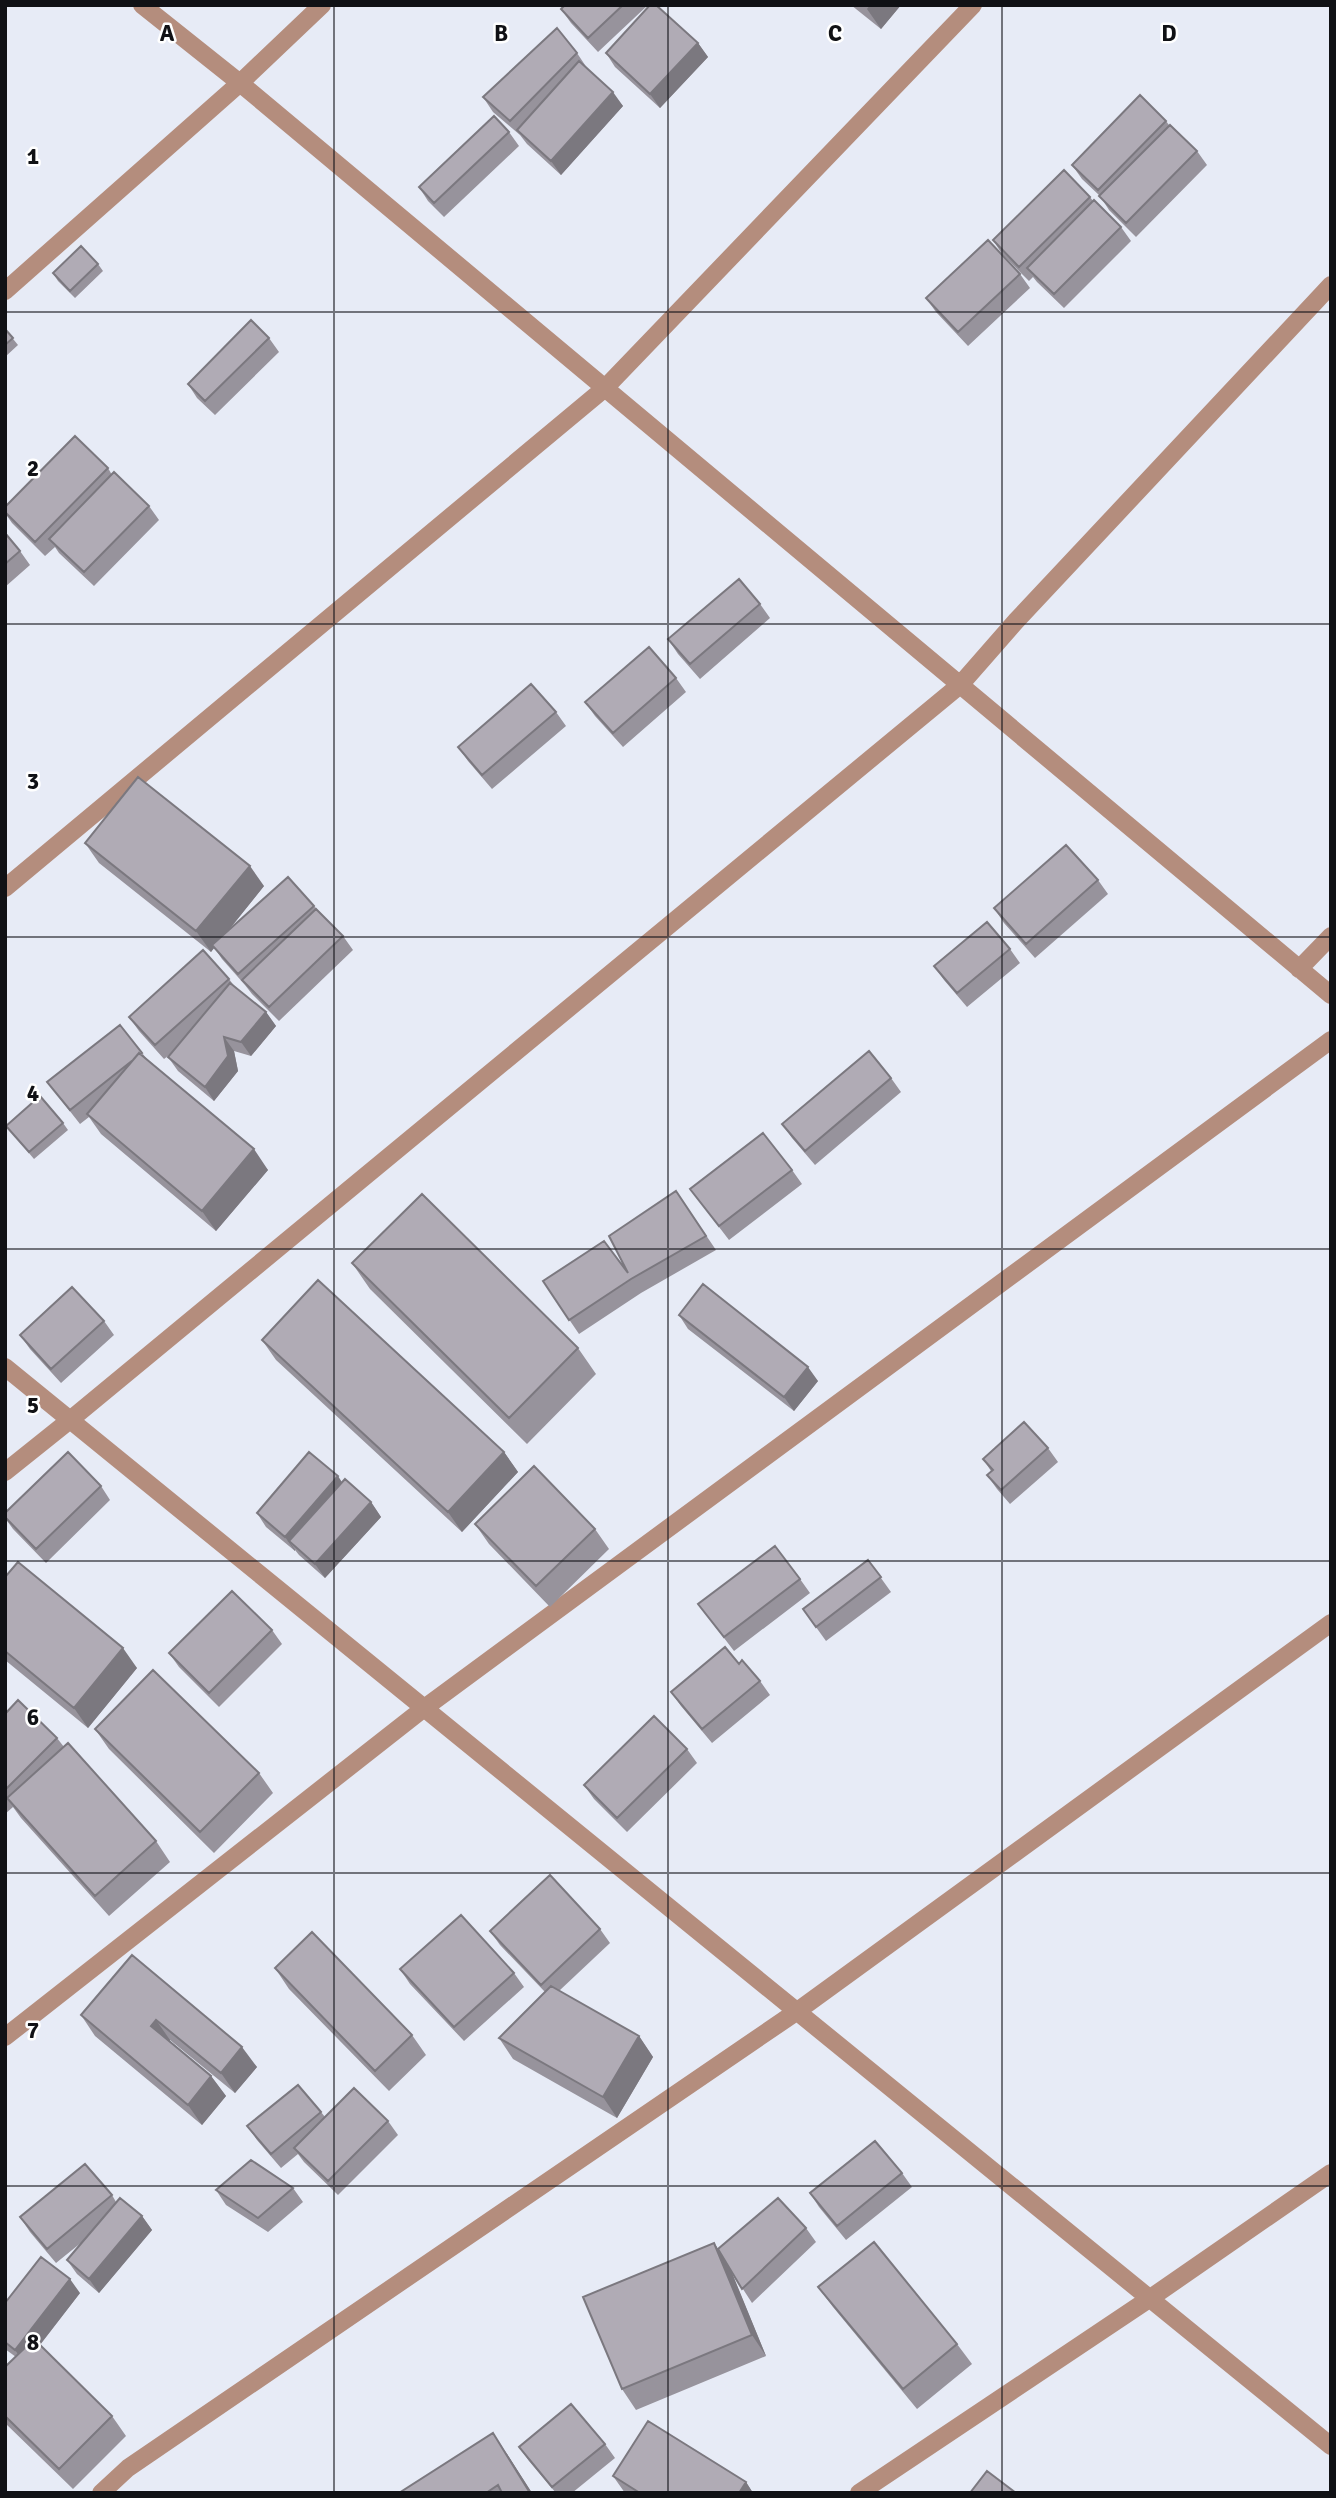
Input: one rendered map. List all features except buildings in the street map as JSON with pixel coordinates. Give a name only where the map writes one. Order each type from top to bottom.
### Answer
[{"type":"street","points":[[142,5],[240,83],[1331,995]]},
{"type":"street","points":[[5,291],[240,83],[322,5]]},
{"type":"street","points":[[5,888],[605,388],[973,5]]},
{"type":"street","points":[[5,1472],[960,685],[1016,621],[1331,285]]},
{"type":"street","points":[[1299,969],[1331,936]]},
{"type":"street","points":[[5,2037],[423,1709],[1331,1040]]},
{"type":"street","points":[[5,1367],[1331,2446]]},
{"type":"street","points":[[101,2493],[128,2468],[796,2012],[1331,1623]]},
{"type":"street","points":[[859,2493],[1149,2299],[1331,2173]]}]
